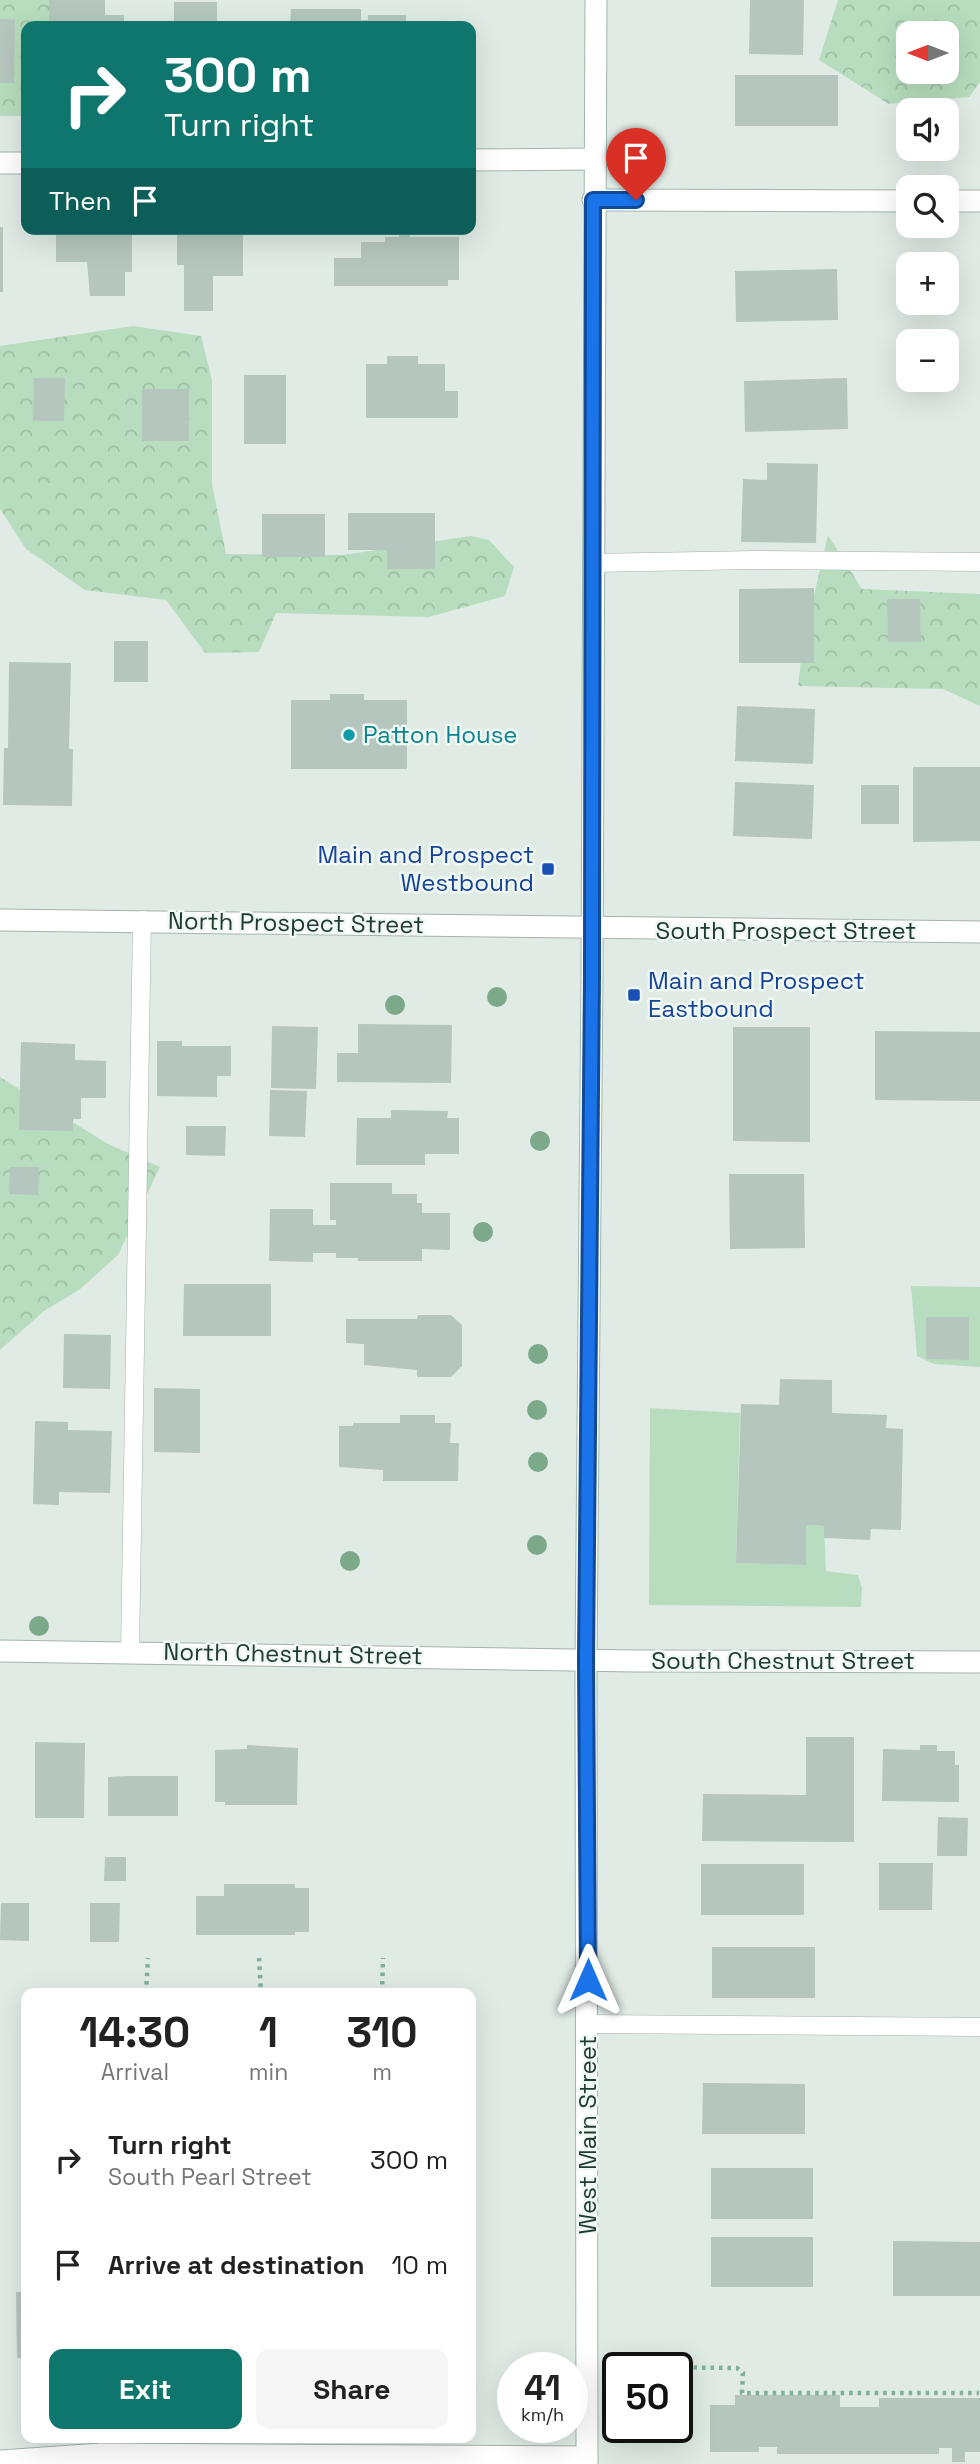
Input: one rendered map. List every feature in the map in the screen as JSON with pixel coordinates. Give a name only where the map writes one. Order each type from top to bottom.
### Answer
[{"type":"street","name":"West Main Street","points":[[587,2461],[586,1659],[596,0]]},
{"type":"street","points":[[476,160],[593,159]]},
{"type":"street","points":[[0,163],[21,163]]},
{"type":"street","points":[[593,200],[896,201]]},
{"type":"street","points":[[959,201],[980,201]]},
{"type":"street","name":"North Prospect Street","points":[[0,920],[142,920],[592,929]]},
{"type":"street","name":"South Prospect Street","points":[[592,929],[980,932]]},
{"type":"street","name":"North Chestnut Street","points":[[0,1651],[586,1659]]},
{"type":"street","name":"South Chestnut Street","points":[[586,1659],[980,1662]]},
{"type":"street","points":[[0,2461],[101,2454],[587,2461]]},
{"type":"lane","points":[[592,563],[755,560],[980,562]]},
{"type":"lane","points":[[130,1652],[142,920]]},
{"type":"lane","points":[[588,2024],[980,2027]]},
{"type":"path","points":[[146,1988],[148,1958]]},
{"type":"path","points":[[259,1958],[261,1988]]},
{"type":"path","points":[[382,1988],[383,1958]]},
{"type":"path","points":[[693,2368],[737,2368],[743,2373],[742,2393],[979,2393]]},
{"type":"green space","points":[[0,0],[94,0],[95,21],[21,21],[21,116],[0,116]]},
{"type":"green space","points":[[838,0],[980,0],[980,82],[969,97],[896,98],[896,103],[889,104],[819,60]]},
{"type":"green space","points":[[133,326],[201,336],[212,380],[212,484],[226,554],[343,555],[471,536],[489,540],[514,567],[505,596],[429,617],[276,613],[259,652],[205,653],[166,600],[85,590],[26,549],[0,509],[0,346]]},
{"type":"green space","points":[[828,535],[862,589],[980,594],[980,706],[943,689],[798,686],[803,643]]},
{"type":"green space","points":[[0,1077],[108,1144],[160,1167],[118,1255],[79,1290],[44,1311],[0,1350]]},
{"type":"green space","points":[[911,1286],[980,1287],[980,1367],[934,1364],[917,1356]]},
{"type":"green space","points":[[650,1408],[740,1413],[736,1563],[805,1565],[806,1525],[824,1526],[826,1571],[858,1575],[862,1588],[861,1607],[649,1605]]},
{"type":"building","points":[[49,0],[105,0],[105,15],[124,15],[124,21],[49,21]]},
{"type":"building","points":[[750,0],[804,0],[803,55],[749,54]]},
{"type":"building","points":[[174,2],[217,2],[217,21],[174,21]]},
{"type":"building","points":[[291,9],[361,9],[361,20],[368,20],[368,15],[406,15],[406,21],[290,21]]},
{"type":"building","points":[[0,19],[15,19],[14,83],[0,83]]},
{"type":"building","points":[[735,75],[838,75],[838,126],[735,126]]},
{"type":"building","points":[[0,227],[3,227],[3,292],[0,292]]},
{"type":"building","points":[[56,235],[132,235],[132,272],[125,272],[125,296],[90,296],[87,262],[56,262]]},
{"type":"building","points":[[177,235],[243,235],[243,276],[213,276],[213,311],[184,311],[184,265],[177,265]]},
{"type":"building","points":[[385,237],[459,237],[459,280],[448,280],[448,286],[334,286],[334,258],[361,258],[361,242],[385,242]]},
{"type":"building","points":[[837,269],[838,320],[736,322],[735,271]]},
{"type":"building","points":[[387,356],[418,356],[418,364],[445,364],[445,391],[458,391],[458,418],[366,418],[366,364],[387,364]]},
{"type":"building","points":[[244,375],[286,375],[286,444],[244,444]]},
{"type":"building","points":[[34,378],[65,378],[64,421],[33,421]]},
{"type":"building","points":[[847,378],[848,429],[745,432],[744,381]]},
{"type":"building","points":[[142,389],[189,389],[189,441],[142,441]]},
{"type":"building","points":[[767,463],[818,464],[816,543],[741,542],[743,479],[767,480]]},
{"type":"building","points":[[348,513],[435,513],[435,569],[387,569],[387,550],[348,550]]},
{"type":"building","points":[[262,514],[325,514],[325,557],[262,557]]},
{"type":"building","points":[[814,588],[814,663],[739,663],[739,589]]},
{"type":"building","points":[[887,599],[920,599],[921,642],[888,642]]},
{"type":"building","points":[[114,641],[148,641],[148,682],[114,682]]},
{"type":"building","points":[[9,662],[71,663],[69,749],[73,749],[72,806],[3,805],[4,748],[8,748]]},
{"type":"building","name":"Patton House","points":[[330,694],[364,694],[364,700],[407,700],[407,769],[291,769],[291,700],[330,700]]},
{"type":"building","points":[[737,706],[815,709],[813,764],[735,761]]},
{"type":"building","points":[[913,767],[980,767],[980,841],[913,842]]},
{"type":"building","points":[[735,782],[814,785],[812,839],[733,836]]},
{"type":"building","points":[[861,785],[899,785],[899,824],[861,824]]},
{"type":"building","points":[[358,1024],[452,1025],[451,1083],[337,1082],[337,1053],[358,1053]]},
{"type":"building","points":[[272,1026],[318,1027],[316,1089],[271,1088]]},
{"type":"building","points":[[733,1027],[810,1027],[810,1142],[733,1141]]},
{"type":"building","points":[[875,1031],[980,1032],[980,1101],[875,1100]]},
{"type":"building","points":[[157,1041],[182,1041],[182,1046],[231,1046],[231,1076],[217,1076],[217,1097],[157,1096]]},
{"type":"building","points":[[21,1042],[75,1044],[75,1060],[106,1061],[106,1098],[81,1098],[81,1119],[73,1119],[73,1131],[19,1130]]},
{"type":"building","points":[[270,1090],[307,1091],[305,1137],[269,1136]]},
{"type":"building","points":[[391,1110],[448,1111],[447,1118],[459,1118],[459,1154],[425,1154],[425,1165],[356,1165],[357,1118],[391,1118]]},
{"type":"building","points":[[186,1126],[226,1126],[225,1156],[186,1155]]},
{"type":"building","points":[[10,1167],[39,1167],[38,1195],[9,1194]]},
{"type":"building","points":[[729,1174],[804,1174],[805,1248],[730,1249]]},
{"type":"building","points":[[330,1183],[392,1183],[392,1194],[417,1194],[417,1203],[422,1203],[422,1213],[450,1213],[450,1250],[422,1249],[422,1261],[358,1261],[358,1258],[336,1258],[336,1253],[313,1253],[313,1262],[269,1261],[270,1209],[313,1209],[313,1225],[336,1225],[336,1220],[330,1220]]},
{"type":"building","points":[[184,1284],[271,1284],[271,1336],[183,1336]]},
{"type":"building","points":[[418,1315],[451,1315],[462,1325],[462,1366],[451,1377],[417,1377],[417,1370],[364,1365],[364,1344],[346,1343],[346,1319],[417,1319]]},
{"type":"building","points":[[926,1317],[969,1317],[969,1360],[926,1359]]},
{"type":"building","points":[[64,1334],[111,1335],[110,1389],[63,1388]]},
{"type":"building","points":[[780,1379],[832,1380],[832,1413],[887,1415],[886,1428],[903,1429],[901,1530],[871,1529],[870,1540],[824,1538],[824,1526],[806,1525],[806,1565],[736,1563],[741,1404],[779,1405]]},
{"type":"building","points":[[154,1388],[200,1389],[200,1453],[154,1452]]},
{"type":"building","points":[[400,1415],[435,1415],[435,1423],[451,1423],[450,1443],[459,1443],[458,1481],[383,1481],[383,1470],[339,1467],[339,1426],[353,1426],[353,1423],[400,1423]]},
{"type":"building","points":[[35,1421],[68,1422],[68,1430],[112,1431],[110,1493],[59,1492],[59,1505],[33,1504]]},
{"type":"building","points":[[806,1737],[854,1737],[854,1842],[702,1841],[703,1794],[806,1795]]},
{"type":"building","points":[[35,1742],[85,1743],[84,1818],[35,1818]]},
{"type":"building","points":[[247,1745],[298,1748],[297,1805],[225,1805],[225,1802],[215,1802],[215,1750],[247,1749]]},
{"type":"building","points":[[920,1745],[937,1745],[937,1751],[955,1751],[955,1765],[959,1765],[959,1802],[882,1801],[883,1749],[920,1750]]},
{"type":"building","points":[[178,1776],[178,1816],[108,1816],[108,1777]]},
{"type":"building","points":[[938,1817],[968,1818],[967,1856],[937,1856]]},
{"type":"building","points":[[105,1857],[126,1857],[126,1881],[104,1881]]},
{"type":"building","points":[[879,1863],[933,1863],[932,1910],[879,1910]]},
{"type":"building","points":[[701,1864],[804,1864],[804,1915],[701,1915]]},
{"type":"building","points":[[224,1884],[295,1884],[295,1888],[309,1888],[309,1932],[295,1932],[295,1935],[196,1935],[196,1896],[224,1896]]},
{"type":"building","points":[[1,1903],[29,1903],[29,1941],[0,1940]]},
{"type":"building","points":[[90,1903],[120,1903],[119,1942],[90,1942]]},
{"type":"building","points":[[712,1947],[815,1947],[815,1998],[712,1998]]},
{"type":"building","points":[[703,2083],[805,2084],[805,2134],[702,2134]]},
{"type":"building","points":[[711,2168],[813,2168],[813,2219],[711,2219]]},
{"type":"building","points":[[711,2237],[813,2237],[813,2287],[711,2287]]},
{"type":"building","points":[[893,2241],[980,2242],[980,2296],[893,2296]]},
{"type":"building","points":[[16,2292],[21,2292],[21,2358],[17,2358]]},
{"type":"building","points":[[735,2395],[840,2395],[840,2407],[879,2407],[879,2398],[980,2398],[980,2452],[965,2452],[965,2462],[952,2462],[952,2448],[939,2448],[939,2454],[777,2454],[777,2447],[759,2447],[759,2452],[710,2452],[710,2405],[735,2405]]},
{"type":"place","name":"Patton House","points":[[349,735]]},
{"type":"place","name":"Main and Prospect Westbound","points":[[548,869]]},
{"type":"place","name":"Main and Prospect Eastbound","points":[[634,995]]},
{"type":"route","points":[[588,1980],[586,1611],[592,977],[593,200],[636,200]]}]
